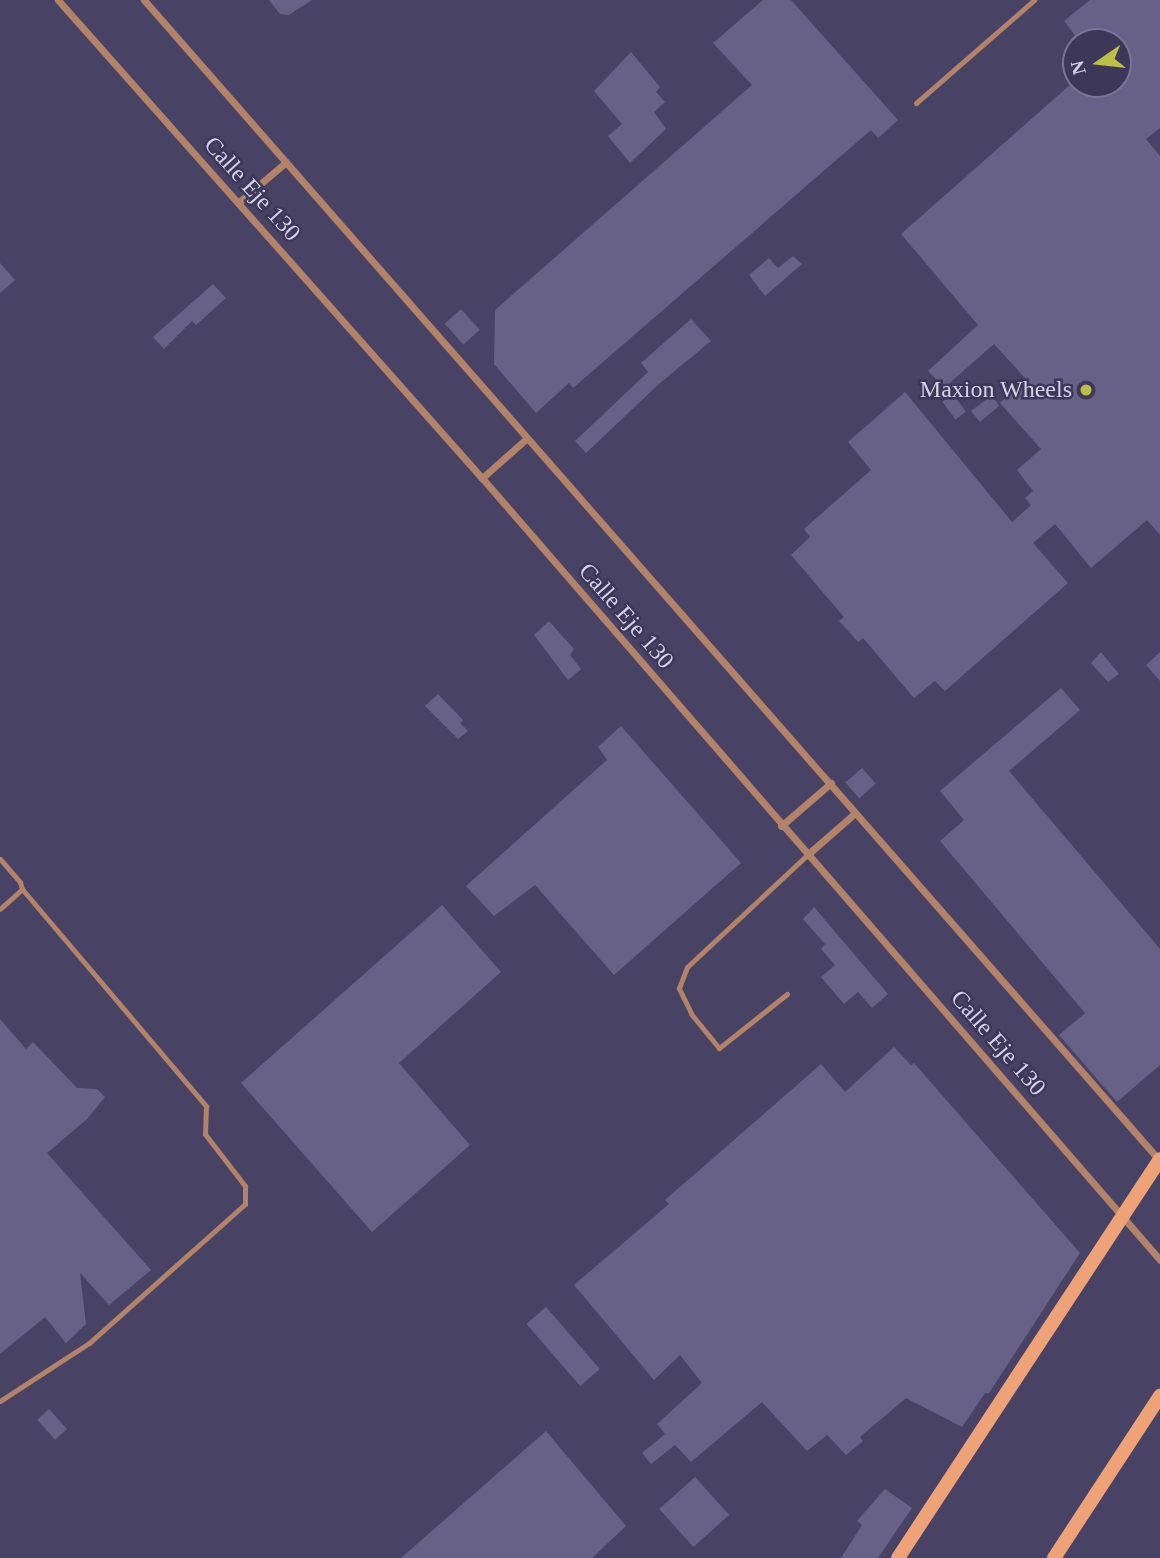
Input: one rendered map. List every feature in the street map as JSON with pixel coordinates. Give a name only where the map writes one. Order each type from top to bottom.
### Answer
[{"type":"street","name":"Calle Eje 130","points":[[58,0],[482,478],[1160,1260]]},
{"type":"street","name":"Calle Eje 130","points":[[144,0],[1160,1161]]},
{"type":"street","points":[[238,203],[286,162]]},
{"type":"street","points":[[482,478],[526,439]]},
{"type":"street","points":[[782,826],[831,783]]},
{"type":"street","points":[[807,855],[855,813]]},
{"type":"street","points":[[898,1558],[1160,1161]]},
{"type":"street","points":[[1054,1558],[1160,1395]]},
{"type":"lane","points":[[916,103],[1034,0]]},
{"type":"lane","points":[[787,994],[719,1048],[692,1015],[679,988],[687,967],[807,855]]},
{"type":"lane","points":[[0,859],[20,882],[22,889],[206,1106],[205,1134],[245,1185],[246,1204],[89,1343],[0,1401]]},
{"type":"lane","points":[[0,909],[22,889]]},
{"type":"building","points":[[269,0],[312,0],[289,15],[280,14]]},
{"type":"building","points":[[763,0],[791,0],[898,120],[878,138],[871,130],[573,388],[569,383],[536,413],[494,364],[495,310],[752,85],[713,43]]},
{"type":"building","name":"Maxion Wheels","points":[[1090,0],[1160,0],[1160,128],[1146,139],[1160,156],[1160,535],[1147,520],[1091,568],[1055,524],[1033,543],[1068,583],[945,691],[935,681],[914,698],[863,638],[858,642],[839,621],[844,617],[791,555],[810,537],[804,529],[871,470],[848,442],[905,392],[1012,522],[1031,505],[1025,498],[1033,491],[1017,470],[1041,449],[1000,403],[1025,378],[994,344],[944,388],[928,371],[978,325],[901,234],[1062,92],[1062,98],[1132,98],[1132,28],[1069,28],[1064,21]]},
{"type":"building","points":[[631,52],[660,87],[656,92],[665,102],[654,112],[666,129],[630,163],[608,136],[622,124],[594,91]]},
{"type":"building","points":[[793,256],[802,264],[765,296],[749,275],[769,258],[778,268]]},
{"type":"building","points":[[0,263],[15,280],[0,293]]},
{"type":"building","points":[[213,284],[226,298],[196,325],[192,321],[164,349],[153,337]]},
{"type":"building","points":[[461,309],[480,330],[463,345],[445,324]]},
{"type":"building","points":[[691,319],[711,341],[659,384],[586,453],[575,441],[648,372],[641,363]]},
{"type":"building","points":[[953,394],[966,412],[955,419],[942,402]]},
{"type":"building","points":[[992,395],[999,406],[980,422],[971,411]]},
{"type":"building","points":[[549,621],[574,649],[570,655],[581,669],[568,680],[534,635]]},
{"type":"building","points":[[1101,652],[1119,674],[1108,682],[1091,663]]},
{"type":"building","points":[[1160,652],[1160,681],[1146,665]]},
{"type":"building","points":[[1061,688],[1080,710],[1009,771],[1160,949],[1160,1065],[1117,1102],[1059,1035],[1085,1013],[940,841],[964,820],[940,791]]},
{"type":"building","points":[[438,694],[463,720],[460,723],[468,731],[458,739],[425,706]]},
{"type":"building","points":[[621,726],[741,863],[614,975],[535,885],[494,916],[466,886],[607,760],[598,747]]},
{"type":"building","points":[[862,768],[876,784],[859,798],[845,782]]},
{"type":"building","points":[[442,905],[501,972],[399,1063],[470,1145],[372,1232],[241,1083]]},
{"type":"building","points":[[814,907],[888,994],[872,1008],[858,992],[844,1004],[821,977],[835,965],[821,949],[825,944],[803,919]]},
{"type":"building","points":[[0,1019],[26,1049],[33,1042],[77,1088],[97,1089],[105,1097],[87,1119],[47,1153],[151,1270],[109,1305],[80,1273],[86,1324],[66,1343],[45,1317],[0,1354]]},
{"type":"building","points":[[894,1047],[911,1065],[914,1063],[1080,1253],[989,1393],[985,1393],[962,1427],[906,1398],[860,1437],[863,1441],[846,1455],[827,1435],[807,1451],[762,1402],[691,1462],[675,1445],[651,1464],[642,1453],[665,1434],[657,1424],[702,1383],[680,1355],[654,1380],[574,1285],[669,1204],[665,1200],[821,1064],[845,1092]]},
{"type":"building","points":[[546,1307],[600,1369],[580,1386],[526,1324]]},
{"type":"building","points":[[49,1409],[67,1429],[55,1440],[37,1420]]},
{"type":"building","points":[[546,1431],[626,1526],[592,1558],[401,1558]]},
{"type":"building","points":[[695,1477],[729,1515],[693,1547],[659,1509]]},
{"type":"building","points":[[885,1489],[912,1508],[878,1558],[841,1558],[862,1525],[857,1521]]},
{"type":"place","name":"Maxion Wheels","points":[[1086,390]]}]
